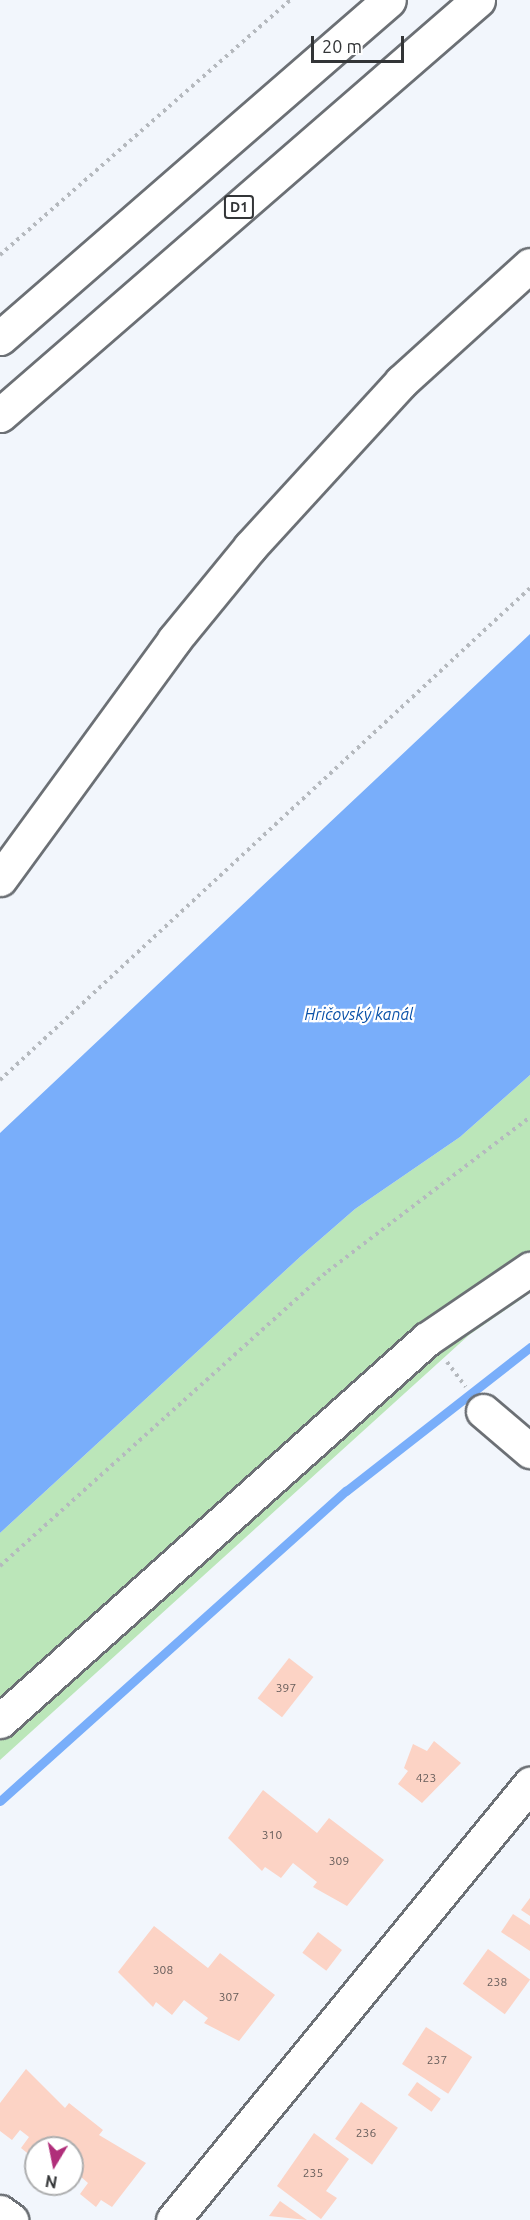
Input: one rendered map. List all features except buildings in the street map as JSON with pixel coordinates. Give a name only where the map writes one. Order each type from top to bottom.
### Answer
[{"type":"main road","points":[[0,338],[388,0]]},
{"type":"main road","name":"D1","points":[[0,415],[478,0]]},
{"type":"main road","points":[[0,879],[174,640],[250,547],[400,382],[530,265]]},
{"type":"main road","points":[[0,1721],[427,1339],[530,1269]]},
{"type":"main road","points":[[483,1411],[530,1451]]},
{"type":"main road","points":[[173,2220],[530,1784]]},
{"type":"main road","points":[[0,2211],[11,2220]]},
{"type":"path","points":[[0,255],[290,0]]},
{"type":"path","points":[[0,1080],[530,588]]},
{"type":"path","points":[[0,1566],[328,1271],[530,1117]]},
{"type":"green space","points":[[530,1075],[530,1293],[469,1335],[0,1760],[0,1533],[355,1209],[460,1137]]},
{"type":"water","name":"Hričovský kanál","points":[[530,634],[530,1075],[460,1137],[355,1209],[0,1533],[0,1133]]},
{"type":"waterway","points":[[0,1801],[346,1491],[530,1347]]}]
